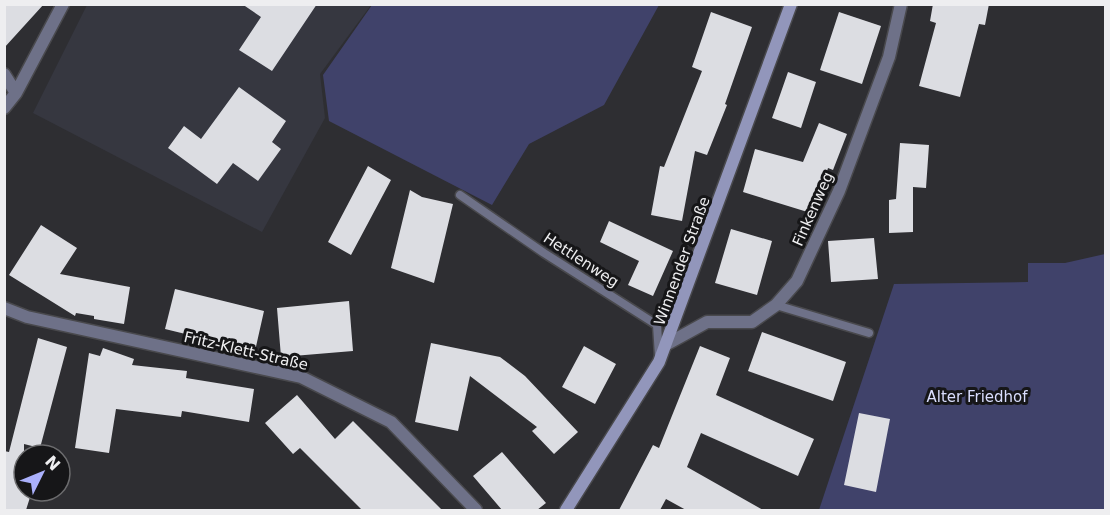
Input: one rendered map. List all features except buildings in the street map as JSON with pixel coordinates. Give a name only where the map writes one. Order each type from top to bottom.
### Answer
[{"type":"street","points":[[4,108],[15,93],[63,4]]},
{"type":"street","name":"Winnender Straße","points":[[566,510],[668,344],[791,4]]},
{"type":"street","name":"Finkenweg","points":[[668,344],[708,322],[752,322],[776,305],[797,281],[839,191],[889,57],[901,4]]},
{"type":"street","points":[[4,74],[15,93]]},
{"type":"street","name":"Fritz-Klett-Straße","points":[[4,308],[27,317],[301,377],[391,422],[476,510]]},
{"type":"lane","name":"Hettlenweg","points":[[460,195],[544,253],[657,325],[659,362]]},
{"type":"lane","points":[[776,305],[869,333]]},
{"type":"shaded area","points":[[87,5],[371,5],[320,74],[325,118],[262,232],[33,113]]},
{"type":"green space","points":[[372,5],[659,5],[604,105],[529,144],[492,205],[329,121],[323,75]]},
{"type":"green space","name":"Alter Friedhof","points":[[1105,254],[1105,510],[819,510],[894,284],[1028,282],[1028,263],[1065,263]]}]
